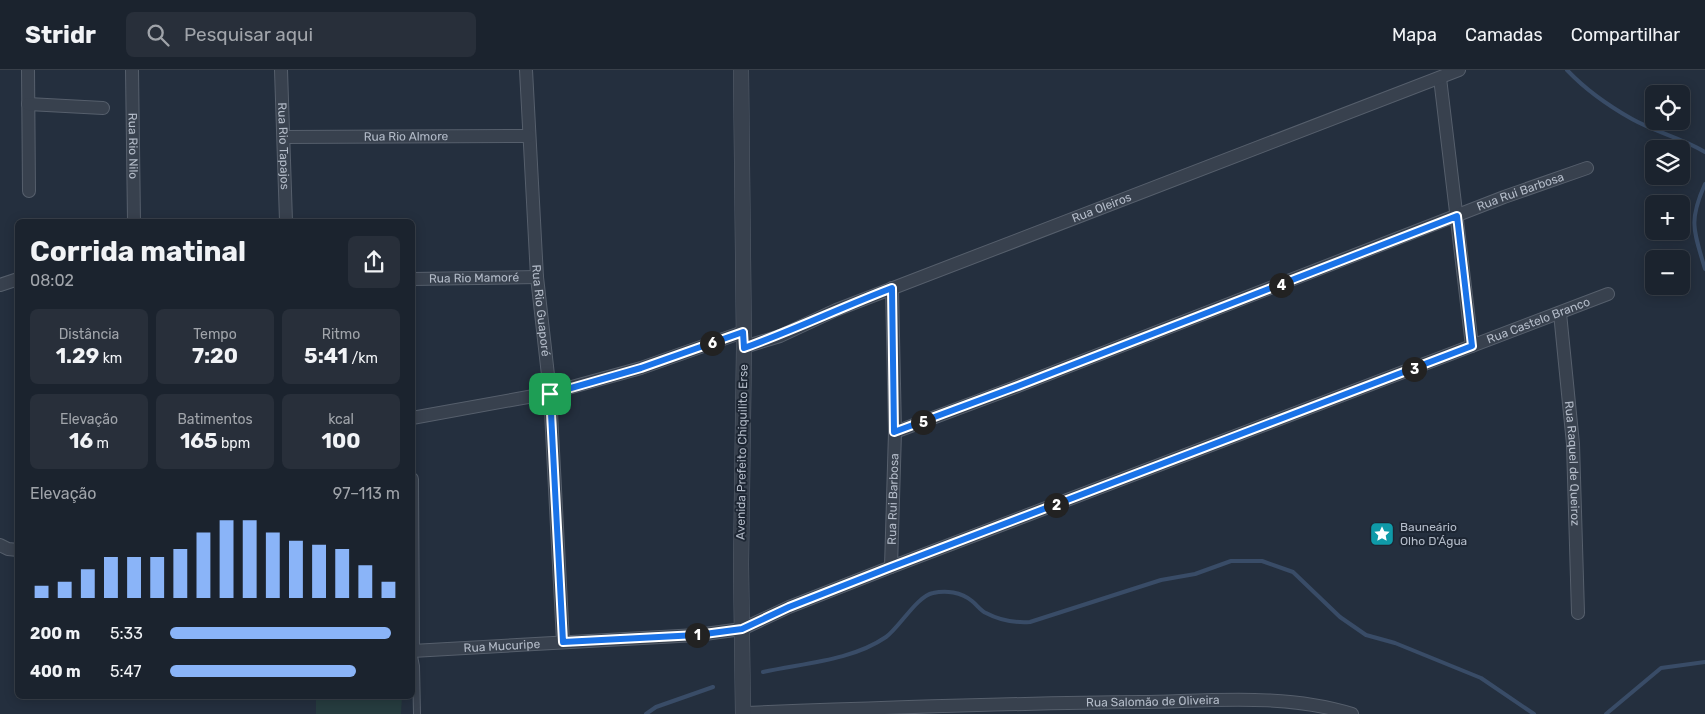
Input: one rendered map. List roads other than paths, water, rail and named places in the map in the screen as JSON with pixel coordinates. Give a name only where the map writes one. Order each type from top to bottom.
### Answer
[{"type":"street","points":[[28,70],[29,191]]},
{"type":"street","name":"Rua Rio Nilo","points":[[132,70],[134,219]]},
{"type":"street","name":"Rua Rio Tapajos","points":[[281,70],[286,219]]},
{"type":"street","name":"Rua Rio Guaporé","points":[[526,70],[538,277],[550,394],[563,642]]},
{"type":"street","name":"Avenida Prefeito Chiquilito Erse","points":[[741,70],[744,340],[743,713]]},
{"type":"street","name":"Rua Oleiros","points":[[415,417],[550,394],[744,340],[780,336],[836,310],[892,288],[1459,70]]},
{"type":"street","points":[[1440,78],[1472,346]]},
{"type":"street","points":[[28,104],[103,108]]},
{"type":"street","name":"Rua Rio Almore","points":[[284,137],[529,136]]},
{"type":"street","name":"Rua Rui Barbosa","points":[[894,432],[1587,168]]},
{"type":"street","name":"Rua Rio Mamoré","points":[[415,279],[538,277]]},
{"type":"street","points":[[0,284],[15,280]]},
{"type":"street","name":"Rua Rui Barbosa","points":[[891,567],[894,432],[892,288]]},
{"type":"street","name":"Rua Castelo Branco","points":[[742,629],[789,607],[891,567],[1608,294]]},
{"type":"street","name":"Rua Raquel de Queiroz","points":[[1560,313],[1573,444],[1578,614]]},
{"type":"street","points":[[1,548],[15,550]]},
{"type":"street","name":"Rua Mucuripe","points":[[415,651],[697,635],[742,629]]},
{"type":"street","name":"Rua Salomão de Oliveira","points":[[743,713],[922,706],[1228,700],[1317,705],[1352,714]]},
{"type":"lane","points":[[415,661],[417,714]]},
{"type":"waterway","points":[[1567,70],[1589,90],[1623,114],[1641,124],[1705,152]]},
{"type":"waterway","points":[[1705,184],[1696,208],[1695,218],[1696,235],[1705,269]]},
{"type":"waterway","points":[[763,672],[826,660],[872,645],[891,633],[921,600],[933,593],[948,592],[958,594],[968,598],[984,612],[1002,620],[1030,622],[1161,580],[1195,574],[1231,561],[1262,561],[1293,572],[1340,617],[1366,635],[1395,643],[1481,678],[1534,714]]},
{"type":"waterway","points":[[1606,714],[1661,668],[1705,662]]},
{"type":"waterway","points":[[646,714],[656,707],[713,687]]},
{"type":"place","name":"Bauneário Olho D'Água","points":[[1382,534]]}]
